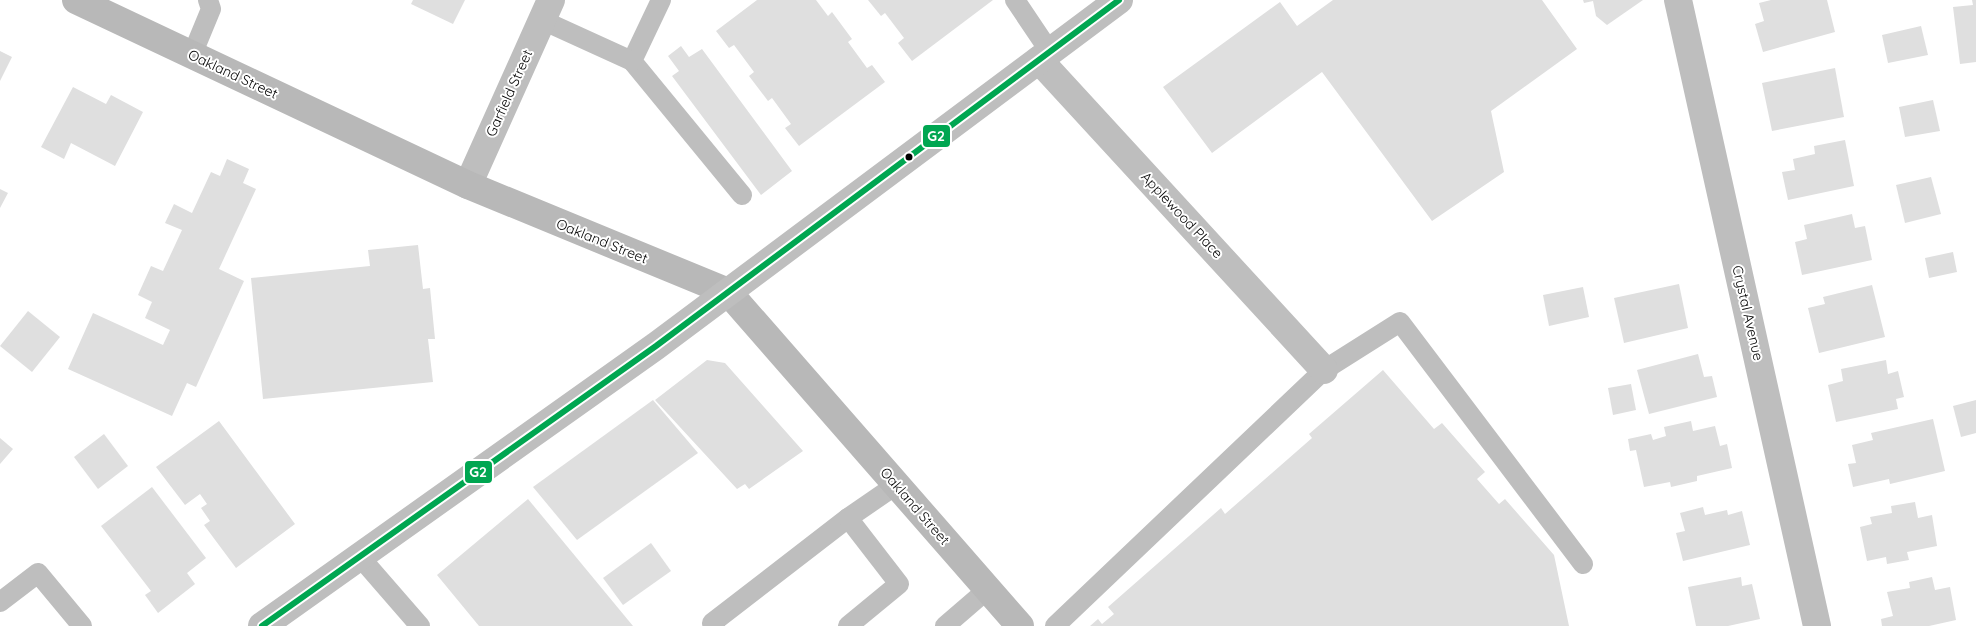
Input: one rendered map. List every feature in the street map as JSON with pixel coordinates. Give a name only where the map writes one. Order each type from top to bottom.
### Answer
[{"type":"main road","name":"Oakland Street","points":[[76,0],[468,185],[728,292],[1020,626]]},
{"type":"street","points":[[262,626],[728,292],[1119,0]]},
{"type":"street","name":"Crystal Avenue","points":[[1678,0],[1817,626]]},
{"type":"street","name":"Garfield Street","points":[[468,185],[546,10]]},
{"type":"street","name":"Applewood Place","points":[[1045,56],[1324,370]]},
{"type":"lane","points":[[192,55],[211,9],[208,0]]},
{"type":"lane","points":[[632,61],[661,0]]},
{"type":"lane","points":[[1015,0],[1045,56]]},
{"type":"lane","points":[[546,10],[632,61],[742,195]]},
{"type":"lane","points":[[1056,626],[1324,370],[1400,322],[1583,564]]},
{"type":"lane","points":[[715,626],[712,623],[848,518],[896,484]]},
{"type":"lane","points":[[848,518],[899,584],[848,626]]},
{"type":"lane","points":[[360,557],[420,626]]},
{"type":"lane","points":[[0,602],[38,573],[82,626]]},
{"type":"lane","points":[[945,626],[988,589]]},
{"type":"building","points":[[413,0],[465,0],[453,24],[411,4]]},
{"type":"building","points":[[757,0],[816,0],[828,16],[832,12],[852,39],[848,42],[867,68],[872,65],[885,82],[799,146],[785,128],[791,124],[772,98],[768,101],[749,76],[754,72],[734,45],[729,48],[716,31]]},
{"type":"building","points":[[868,0],[993,0],[912,61],[898,43],[904,38],[885,13],[881,16]]},
{"type":"building","points":[[1333,0],[1542,0],[1577,49],[1491,111],[1504,172],[1432,221],[1322,72],[1212,153],[1163,87],[1280,2],[1297,26]]},
{"type":"building","points":[[1583,0],[1643,0],[1607,25],[1596,16],[1593,1],[1584,3]]},
{"type":"building","points":[[1771,0],[1827,0],[1835,32],[1763,52],[1755,24],[1764,21],[1759,3]]},
{"type":"building","points":[[1972,0],[1976,0],[1976,62],[1960,64],[1953,7],[1973,5]]},
{"type":"building","points":[[1921,26],[1928,55],[1888,63],[1882,35]]},
{"type":"building","points":[[681,46],[689,57],[702,49],[792,171],[761,195],[672,76],[679,71],[668,56]]},
{"type":"building","points":[[0,51],[12,57],[0,81]]},
{"type":"building","points":[[1835,68],[1844,117],[1772,131],[1762,83]]},
{"type":"building","points":[[73,87],[106,104],[111,95],[143,112],[115,166],[71,143],[64,159],[41,147]]},
{"type":"building","points":[[1933,100],[1940,131],[1905,137],[1899,107]]},
{"type":"building","points":[[1845,140],[1854,186],[1788,200],[1782,172],[1795,170],[1793,159],[1815,154],[1814,146]]},
{"type":"building","points":[[227,159],[249,169],[243,183],[256,189],[219,269],[244,281],[196,387],[187,383],[172,416],[68,369],[93,313],[163,345],[170,330],[145,318],[152,302],[138,295],[151,266],[163,271],[182,230],[165,223],[174,204],[192,213],[211,172],[220,176]]},
{"type":"building","points":[[1931,177],[1941,214],[1905,223],[1896,185]]},
{"type":"building","points":[[0,189],[8,193],[0,208]]},
{"type":"building","points":[[1852,214],[1855,228],[1865,226],[1872,260],[1802,275],[1795,242],[1807,239],[1804,225]]},
{"type":"building","points":[[418,245],[423,289],[430,288],[435,339],[428,339],[433,382],[263,399],[251,278],[370,266],[368,250]]},
{"type":"building","points":[[1953,252],[1957,272],[1929,278],[1925,258]]},
{"type":"building","points":[[1679,284],[1688,328],[1624,343],[1614,298]]},
{"type":"building","points":[[1872,285],[1885,337],[1819,353],[1808,308],[1825,304],[1823,297]]},
{"type":"building","points":[[1583,287],[1589,317],[1549,326],[1543,295]]},
{"type":"building","points":[[28,311],[60,337],[32,372],[0,346]]},
{"type":"building","points":[[1698,354],[1704,377],[1712,376],[1717,397],[1649,414],[1637,370]]},
{"type":"building","points":[[707,360],[725,363],[803,451],[749,489],[745,484],[737,489],[655,400]]},
{"type":"building","points":[[1886,360],[1888,374],[1898,371],[1904,397],[1896,399],[1898,409],[1836,422],[1828,385],[1843,381],[1841,369]]},
{"type":"building","points":[[1383,370],[1434,429],[1442,423],[1485,472],[1477,479],[1499,504],[1505,499],[1554,555],[1569,626],[1090,626],[1098,619],[1102,624],[1114,614],[1108,607],[1221,508],[1225,514],[1312,438],[1309,434]]},
{"type":"building","points":[[1631,384],[1636,410],[1613,415],[1608,388]]},
{"type":"building","points":[[653,400],[698,453],[577,540],[533,487]]},
{"type":"building","points":[[1976,400],[1976,433],[1961,437],[1953,406]]},
{"type":"building","points":[[1933,419],[1945,471],[1890,484],[1889,479],[1853,487],[1848,464],[1856,463],[1852,445],[1873,440],[1871,433]]},
{"type":"building","points":[[219,421],[295,524],[236,568],[204,525],[210,521],[201,508],[207,504],[200,494],[185,505],[156,467]]},
{"type":"building","points":[[1691,421],[1693,431],[1715,426],[1720,446],[1727,444],[1732,468],[1697,476],[1697,481],[1671,487],[1670,482],[1644,487],[1636,450],[1630,451],[1628,439],[1651,434],[1653,440],[1666,436],[1664,427]]},
{"type":"building","points":[[104,434],[128,466],[98,489],[74,457]]},
{"type":"building","points":[[0,438],[13,449],[0,464]]},
{"type":"building","points":[[152,487],[206,558],[187,573],[195,584],[158,613],[145,595],[151,591],[101,526]]},
{"type":"building","points":[[528,499],[633,626],[479,626],[437,575]]},
{"type":"building","points":[[1915,502],[1918,518],[1932,515],[1937,546],[1907,552],[1909,560],[1887,564],[1886,557],[1867,561],[1860,527],[1872,524],[1870,517],[1892,513],[1891,506]]},
{"type":"building","points":[[1703,507],[1705,515],[1727,510],[1728,515],[1742,511],[1750,545],[1683,561],[1676,533],[1685,531],[1680,513]]},
{"type":"building","points":[[651,543],[671,571],[623,605],[603,578]]},
{"type":"building","points":[[1741,577],[1742,586],[1752,584],[1760,619],[1728,626],[1696,626],[1688,587]]},
{"type":"building","points":[[1932,577],[1935,590],[1950,587],[1956,620],[1929,626],[1882,626],[1881,619],[1893,616],[1887,592],[1910,588],[1909,582]]},
{"type":"transit line","name":"G2","points":[[262,626],[656,346],[1119,0]]}]
